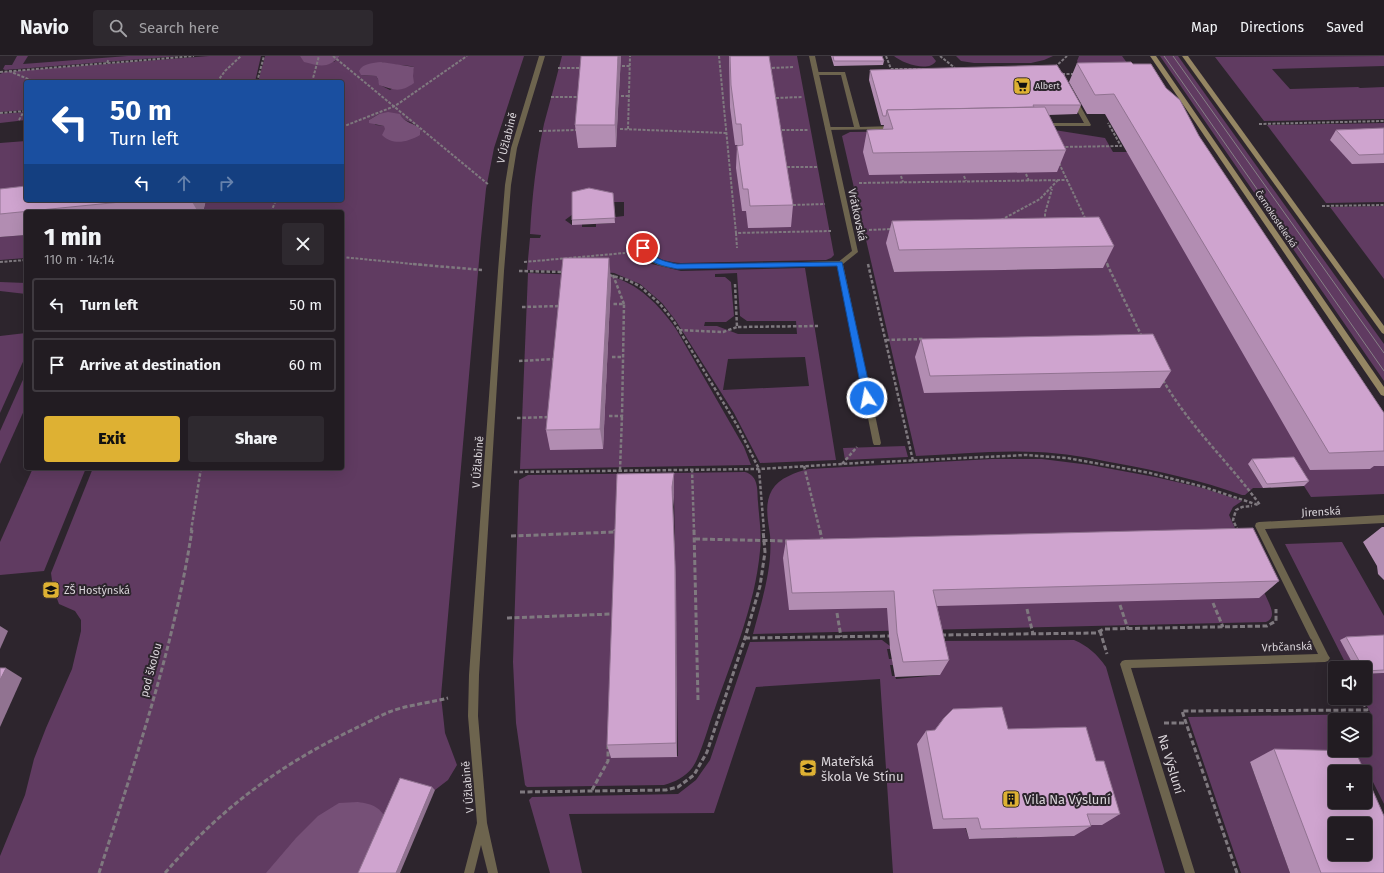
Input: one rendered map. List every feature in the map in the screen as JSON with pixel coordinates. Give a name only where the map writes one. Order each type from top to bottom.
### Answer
[{"type":"main road","name":"Černokostelecká","points":[[1153,56],[1384,393]]},
{"type":"main road","name":"Černokostelecká","points":[[1185,56],[1384,331]]},
{"type":"street","name":"V Úžlabině","points":[[493,873],[482,823],[474,716],[474,675],[501,263],[508,185],[514,148],[542,56]]},
{"type":"street","name":"Vrátkovská","points":[[812,56],[855,252],[840,263]]},
{"type":"street","points":[[816,73],[843,73],[857,128]]},
{"type":"street","points":[[1040,125],[1088,125],[1060,74]]},
{"type":"street","points":[[828,129],[897,128]]},
{"type":"street","points":[[643,249],[656,262],[677,267],[840,263],[876,442]]},
{"type":"street","name":"Jirenská","points":[[1259,526],[1384,519]]},
{"type":"street","name":"Vrbčanská","points":[[1125,664],[1325,658],[1259,526]]},
{"type":"street","name":"Na Výsluní","points":[[1125,664],[1190,873]]},
{"type":"street","points":[[470,873],[482,823]]},
{"type":"path","points":[[0,72],[164,57],[194,56]]},
{"type":"path","points":[[219,80],[241,56]]},
{"type":"path","points":[[258,80],[264,56]]},
{"type":"path","points":[[313,80],[319,56]]},
{"type":"path","points":[[333,56],[490,186],[492,178]]},
{"type":"path","points":[[344,126],[395,106],[466,56]]},
{"type":"path","points":[[628,129],[630,56]]},
{"type":"path","points":[[719,56],[737,240]]},
{"type":"path","points":[[886,56],[891,69],[934,69]]},
{"type":"path","points":[[940,56],[955,68],[948,68]]},
{"type":"path","points":[[1048,67],[1056,67],[1067,56]]},
{"type":"path","points":[[107,63],[109,59]]},
{"type":"path","points":[[49,68],[51,63]]},
{"type":"path","points":[[622,66],[630,66]]},
{"type":"path","points":[[772,68],[801,67]]},
{"type":"path","points":[[1056,67],[1060,74],[1079,74]]},
{"type":"path","points":[[556,68],[582,68]]},
{"type":"path","points":[[8,71],[30,80]]},
{"type":"path","points":[[548,96],[579,97]]},
{"type":"path","points":[[621,96],[629,96]]},
{"type":"path","points":[[776,98],[806,97]]},
{"type":"path","points":[[0,113],[24,111]]},
{"type":"path","points":[[19,120],[24,112]]},
{"type":"path","points":[[1259,124],[1384,121]]},
{"type":"path","points":[[620,129],[705,134],[726,133]]},
{"type":"path","points":[[539,131],[577,130]]},
{"type":"path","points":[[782,130],[813,130]]},
{"type":"path","points":[[1058,160],[1089,226]]},
{"type":"path","points":[[788,167],[820,167]]},
{"type":"path","points":[[1026,174],[1028,181]]},
{"type":"path","points":[[901,176],[903,182]]},
{"type":"path","points":[[964,176],[966,182]]},
{"type":"path","points":[[999,221],[1041,198],[1052,189],[1058,180]]},
{"type":"path","points":[[857,183],[1067,180]]},
{"type":"path","points":[[1046,223],[1044,214],[1052,195],[1052,189]]},
{"type":"path","points":[[793,205],[828,204]]},
{"type":"path","points":[[1322,206],[1384,205]]},
{"type":"path","points":[[867,230],[895,229]]},
{"type":"path","points":[[736,233],[833,231]]},
{"type":"path","points":[[524,262],[643,249]]},
{"type":"path","points":[[1102,253],[1144,342]]},
{"type":"path","points":[[344,258],[487,270]]},
{"type":"path","points":[[867,259],[913,460]]},
{"type":"path","points":[[0,262],[24,260]]},
{"type":"path","points":[[733,266],[738,327]]},
{"type":"path","points":[[518,271],[569,272]]},
{"type":"path","points":[[520,792],[666,790],[678,787],[694,775],[707,752],[746,638],[760,586],[765,542],[759,468],[737,425],[679,330],[660,304],[649,293],[628,280],[607,274]]},
{"type":"path","points":[[613,275],[624,304],[620,470]]},
{"type":"path","points":[[612,304],[624,304]]},
{"type":"path","points":[[522,307],[561,306]]},
{"type":"path","points":[[679,330],[723,332],[738,327],[818,326]]},
{"type":"path","points":[[1134,336],[1141,335]]},
{"type":"path","points":[[886,340],[925,340]]},
{"type":"path","points":[[612,357],[623,357]]},
{"type":"path","points":[[519,360],[555,359]]},
{"type":"path","points":[[1161,375],[1167,388],[1182,410],[1218,454],[1248,487],[1260,506]]},
{"type":"path","points":[[609,416],[622,416]]},
{"type":"path","points":[[517,418],[550,417]]},
{"type":"path","points":[[514,472],[759,468],[987,456],[1038,455],[1117,466],[1157,474],[1216,490],[1260,506]]},
{"type":"path","points":[[804,466],[822,540]]},
{"type":"path","points":[[692,469],[698,700]]},
{"type":"path","name":"pod školou","points":[[99,873],[138,750],[166,650],[186,567],[201,470]]},
{"type":"path","points":[[633,476],[638,470]]},
{"type":"path","points":[[1241,537],[1233,520],[1236,510],[1242,507],[1260,506]]},
{"type":"path","points":[[511,536],[615,532],[615,525]]},
{"type":"path","points":[[1230,530],[1238,530]]},
{"type":"path","points":[[695,539],[765,542],[794,541]]},
{"type":"path","points":[[815,540],[830,540]]},
{"type":"path","points":[[1213,603],[1223,627]]},
{"type":"path","points":[[1120,605],[1128,629]]},
{"type":"path","points":[[937,635],[1096,633],[1104,629],[1267,626],[1272,624],[1277,616],[1277,611],[1274,605]]},
{"type":"path","points":[[1027,609],[1033,634]]},
{"type":"path","points":[[837,613],[840,637]]},
{"type":"path","points":[[507,618],[612,614]]},
{"type":"path","points":[[746,638],[900,636]]},
{"type":"path","points":[[165,873],[184,851],[236,802],[279,770],[321,745],[390,712],[448,698]]},
{"type":"path","points":[[1237,873],[1182,711],[1367,710],[1364,705]]},
{"type":"path","points":[[591,790],[608,760],[609,737]]},
{"type":"shaded area","points":[[17,56],[28,56],[23,64],[128,56],[180,56],[3,69],[5,65],[12,65]]},
{"type":"shaded area","points":[[209,56],[261,56],[255,80],[24,80],[24,110],[0,112],[0,74],[4,72]]},
{"type":"shaded area","points":[[265,56],[300,56],[334,62],[340,56],[524,56],[494,148],[486,189],[481,238],[441,696],[445,733],[457,765],[448,780],[435,790],[402,780],[361,873],[0,873],[0,856],[25,795],[34,759],[72,669],[81,631],[81,620],[75,611],[59,604],[53,588],[51,573],[92,470],[344,470],[344,210],[204,210],[206,202],[344,202],[344,80],[259,80]],"holes":[[[381,62],[414,67],[412,76],[390,90],[380,85],[376,76],[361,75]],[[379,114],[402,119],[421,129],[420,135],[385,129],[385,126],[376,125],[369,120]]]},
{"type":"shaded area","points":[[300,56],[340,56],[328,65],[315,65],[304,62]]},
{"type":"shaded area","points":[[562,56],[586,56],[616,147],[621,56],[729,56],[741,163],[764,56],[797,56],[834,255],[826,260],[681,263],[658,258],[649,247],[636,249],[642,258],[652,264],[681,271],[805,268],[836,460],[760,463],[734,413],[676,321],[662,303],[640,284],[614,273],[527,270],[530,238],[540,238],[541,235],[530,234],[533,193],[544,124]],"holes":[[[613,196],[614,202],[624,202],[624,216],[615,217],[615,223],[596,224],[596,227],[582,227],[582,219],[572,225],[565,220],[596,197]],[[737,273],[740,316],[747,321],[796,321],[797,334],[738,334],[717,326],[704,326],[705,322],[726,322],[734,316],[731,282],[725,277],[715,277],[715,274]],[[805,357],[809,386],[723,390],[728,359]]]},
{"type":"shaded area","points":[[894,56],[932,56],[936,61],[933,65],[922,67],[909,64]]},
{"type":"shaded area","points":[[956,56],[1053,56],[1031,63],[974,63],[961,61]]},
{"type":"shaded area","points":[[1079,56],[1122,56],[1130,67],[1081,68],[1077,61]]},
{"type":"shaded area","points":[[1160,56],[1178,56],[1384,344],[1384,381]]},
{"type":"shaded area","points":[[1384,56],[1384,66],[1272,69],[1290,89],[1384,87],[1384,119],[1264,121],[1215,57]]},
{"type":"shaded area","points":[[381,62],[414,67],[414,83],[397,90],[379,85],[376,76],[361,75],[359,71],[363,66]]},
{"type":"shaded area","points":[[24,112],[24,120],[0,123],[0,114]]},
{"type":"shaded area","points":[[388,112],[400,114],[406,121],[421,129],[420,135],[411,140],[401,142],[391,141],[386,138],[382,135],[385,129],[384,126],[369,123],[369,120],[379,114]]},
{"type":"shaded area","points":[[1384,123],[1384,202],[1326,203],[1267,125]]},
{"type":"shaded area","points":[[1048,129],[1105,138],[1113,152],[1128,152],[1368,466],[1384,466],[1384,494],[1311,497],[1304,486],[1248,464],[1263,488],[1253,488],[1245,495],[1242,495],[1195,480],[1096,459],[1067,455],[1037,452],[976,452],[916,456],[842,136],[850,132]],"holes":[[[887,243],[1102,268],[894,272]]]},
{"type":"shaded area","points":[[24,141],[24,196],[0,199],[0,143]]},
{"type":"shaded area","points":[[1384,206],[1384,279],[1330,207]]},
{"type":"shaded area","points":[[24,235],[24,258],[0,260],[0,237]]},
{"type":"shaded area","points":[[528,273],[610,276],[630,284],[647,296],[655,303],[676,329],[744,447],[751,465],[520,469]]},
{"type":"shaded area","points":[[0,282],[24,283],[24,294],[0,291]]},
{"type":"shaded area","points":[[24,333],[24,359],[0,413],[0,336]]},
{"type":"shaded area","points":[[24,377],[24,410],[0,464],[0,431]]},
{"type":"shaded area","points":[[905,446],[908,457],[845,460],[843,448]]},
{"type":"shaded area","points":[[992,459],[1042,459],[1090,465],[1155,477],[1203,488],[1242,501],[1233,507],[1229,515],[1270,606],[1272,611],[1271,618],[1266,622],[753,634],[766,585],[770,560],[770,535],[767,506],[772,490],[783,479],[809,469]]},
{"type":"shaded area","points":[[32,470],[85,470],[44,571],[0,575],[0,542]]},
{"type":"shaded area","points":[[745,472],[750,474],[755,480],[757,488],[761,545],[757,572],[748,612],[698,757],[692,768],[683,777],[676,781],[664,785],[527,787],[525,785],[516,723],[513,662],[519,480],[528,475]],"holes":[[[674,494],[678,756],[611,758]]]},
{"type":"shaded area","points":[[1342,542],[1384,616],[1384,639],[1341,640],[1352,661],[1344,661],[1285,544]]},
{"type":"shaded area","points":[[882,640],[890,646],[890,649],[887,649],[889,659],[892,659],[893,665],[890,665],[892,676],[895,676],[896,679],[940,675],[938,641],[1074,640],[1079,642],[1092,651],[1106,667],[1165,873],[893,873],[880,679],[756,687],[714,813],[569,814],[582,873],[550,873],[529,800],[532,797],[678,794],[696,780],[710,760],[750,642]],"holes":[[[934,732],[1074,836],[969,839]]]},
{"type":"shaded area","points":[[1384,673],[1384,804],[1372,780],[1372,765],[1250,762],[1290,873],[1241,873],[1188,717],[1328,715],[1328,757],[1372,757],[1372,713],[1370,713],[1366,705],[1372,705],[1372,674]]},
{"type":"shaded area","points":[[358,802],[374,806],[386,818],[361,873],[266,873],[296,838],[318,816],[339,803]]},
{"type":"building","points":[[581,56],[618,56],[615,125],[575,125]]},
{"type":"building","points":[[730,56],[769,56],[793,205],[750,206],[748,189],[743,189],[737,146],[743,145],[741,124],[736,124],[731,85]]},
{"type":"building","points":[[833,56],[882,56],[884,61],[834,61]]},
{"type":"building","points":[[1131,62],[1133,64],[1151,64],[1166,88],[1180,100],[1199,136],[1384,413],[1384,451],[1329,453],[1114,94],[1095,95],[1077,63]]},
{"type":"building","points":[[1057,65],[1081,105],[1033,105],[1034,107],[887,110],[886,116],[883,116],[870,70]]},
{"type":"building","points":[[1045,107],[1066,150],[873,153],[867,130],[893,129],[887,110]]},
{"type":"building","points":[[1384,128],[1384,154],[1359,155],[1336,130]]},
{"type":"building","points":[[24,186],[24,202],[121,202],[40,210],[24,210],[24,212],[0,214],[0,189]]},
{"type":"building","points":[[589,188],[613,193],[615,218],[572,220],[572,192]]},
{"type":"building","points":[[1099,217],[1114,246],[899,250],[892,221]]},
{"type":"building","points":[[563,258],[609,258],[600,429],[546,430]]},
{"type":"building","points":[[1153,334],[1171,371],[930,376],[921,339]]},
{"type":"building","points":[[1294,457],[1309,481],[1267,484],[1252,459]]},
{"type":"building","points":[[674,473],[672,487],[675,566],[676,743],[607,745],[617,474]]},
{"type":"building","points":[[1253,528],[1279,581],[933,590],[949,660],[903,662],[897,633],[894,591],[792,593],[786,540]]},
{"type":"building","points":[[1384,635],[1384,670],[1372,671],[1372,661],[1359,661],[1346,637]]},
{"type":"building","points":[[0,668],[6,668],[0,680]]},
{"type":"building","name":"Vila Na Výsluní","points":[[1002,707],[1008,729],[1086,727],[1096,761],[1104,761],[1120,814],[1087,814],[1091,826],[981,829],[978,818],[943,819],[926,731],[935,730],[953,709]]},
{"type":"building","points":[[1274,749],[1328,750],[1328,757],[1358,757],[1362,765],[1328,765],[1328,809],[1372,809],[1372,789],[1384,816],[1384,873],[1321,873]]},
{"type":"building","points":[[400,778],[432,787],[396,873],[358,873]]},
{"type":"tram line","points":[[1164,56],[1384,371]]},
{"type":"tram line","points":[[1173,56],[1384,353]]},
{"type":"place","name":"Albert","points":[[1022,86]]},
{"type":"place","name":"ZŠ Hostýnská","points":[[51,590]]},
{"type":"place","name":"Mateřská škola Ve Stínu","points":[[808,768]]},
{"type":"place","name":"Vila Na Výsluní","points":[[1011,799]]},
{"type":"route","points":[[643,248],[648,256],[656,262],[677,267],[840,263],[867,398]]}]
